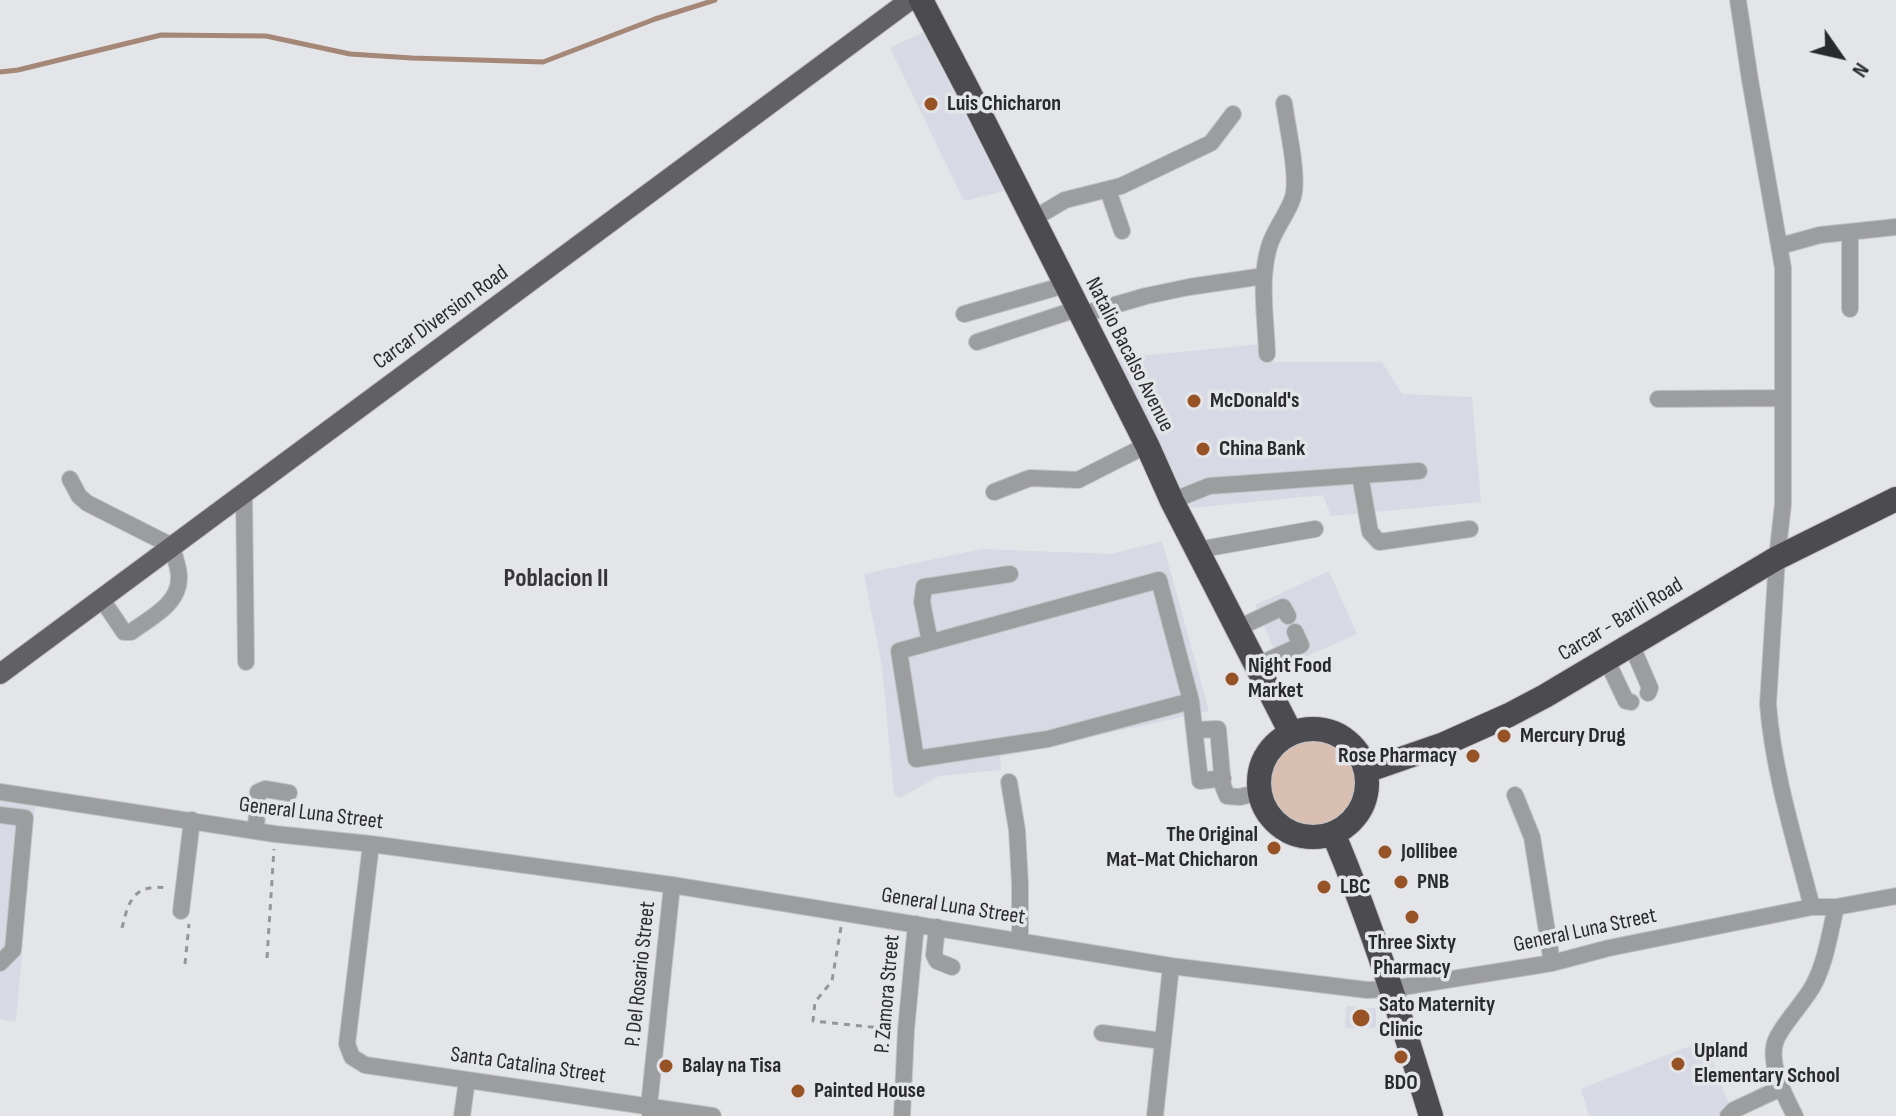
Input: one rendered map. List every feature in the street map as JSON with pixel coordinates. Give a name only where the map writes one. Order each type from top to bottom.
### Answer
[{"type":"highway","name":"Natalio Bacalso Avenue","points":[[921,0],[1291,733]]},
{"type":"highway","name":"Carcar - Barili Road","points":[[1366,771],[1444,744],[1509,715],[1777,558],[1896,499]]},
{"type":"highway","points":[[1306,728],[1338,734],[1351,743],[1366,771],[1367,790],[1361,808],[1349,823],[1333,833],[1320,836],[1306,837],[1281,827],[1270,817],[1259,792],[1262,764],[1269,751],[1279,740],[1306,728]]},
{"type":"highway","points":[[1333,833],[1353,879],[1431,1116]]},
{"type":"main road","name":"Carcar Diversion Road","points":[[0,674],[910,0]]},
{"type":"street","points":[[1738,0],[1783,268],[1783,504],[1777,558],[1769,725],[1812,907]]},
{"type":"street","points":[[1267,354],[1264,276],[1269,244],[1294,195],[1294,170],[1284,103]]},
{"type":"street","points":[[1033,219],[1065,200],[1121,186],[1211,143],[1233,114]]},
{"type":"street","points":[[1108,190],[1122,231]]},
{"type":"street","points":[[1780,246],[1820,235],[1896,227]]},
{"type":"street","points":[[1850,232],[1850,309]]},
{"type":"street","points":[[977,342],[1078,312],[1146,296],[1264,276]]},
{"type":"street","points":[[964,314],[1065,285]]},
{"type":"street","points":[[1658,399],[1782,398]]},
{"type":"street","points":[[994,492],[1030,478],[1078,480],[1147,445]]},
{"type":"street","points":[[1172,501],[1209,486],[1419,471]]},
{"type":"street","points":[[1360,475],[1370,532],[1379,542],[1470,529]]},
{"type":"street","points":[[70,479],[79,496],[87,503],[172,546],[179,576],[177,593],[170,603],[141,625],[131,632],[124,632],[101,598]]},
{"type":"street","points":[[244,493],[246,662]]},
{"type":"street","points":[[1197,550],[1315,529]]},
{"type":"street","points":[[930,642],[922,602],[924,587],[1010,574]]},
{"type":"street","points":[[1191,701],[1048,739],[916,759],[899,651],[1159,580],[1191,701],[1200,781],[1223,778]]},
{"type":"street","points":[[1238,628],[1283,607],[1288,616]]},
{"type":"street","points":[[1256,666],[1301,645],[1295,632]]},
{"type":"street","points":[[1631,644],[1650,688],[1648,693]]},
{"type":"street","points":[[1606,659],[1626,701],[1631,702]]},
{"type":"street","points":[[1195,730],[1218,729],[1223,786],[1227,796],[1240,797],[1259,792]]},
{"type":"street","points":[[1009,782],[1017,830],[1020,940]]},
{"type":"street","points":[[256,830],[258,792],[265,789],[289,793]]},
{"type":"street","name":"General Luna Street","points":[[0,792],[275,834],[672,885],[1171,966],[1367,990],[1552,963],[1609,948],[1812,907],[1836,907],[1896,896]]},
{"type":"street","points":[[1515,795],[1532,837],[1552,963]]},
{"type":"street","points":[[0,815],[25,818],[13,950],[0,963]]},
{"type":"street","points":[[181,911],[192,820]]},
{"type":"street","name":"Santa Catalina Street","points":[[371,844],[347,1044],[352,1057],[365,1065],[650,1111],[713,1116]]},
{"type":"street","name":"P. Del Rosario Street","points":[[650,1111],[672,885]]},
{"type":"street","points":[[1789,1114],[1773,1056],[1776,1040],[1814,984],[1827,948],[1836,907]]},
{"type":"street","name":"P. Zamora Street","points":[[902,1116],[916,924]]},
{"type":"street","points":[[937,927],[934,955],[937,961],[952,967]]},
{"type":"street","points":[[1155,1116],[1171,966]]},
{"type":"street","points":[[1102,1033],[1162,1041]]},
{"type":"street","points":[[462,1116],[467,1080]]},
{"type":"street","points":[[1728,1116],[1734,1110],[1781,1088]]},
{"type":"path","points":[[267,958],[275,834]]},
{"type":"path","points":[[122,928],[128,902],[137,892],[158,887],[184,890]]},
{"type":"path","points":[[843,911],[832,981],[815,1002],[813,1021],[906,1030]]},
{"type":"shaded area","points":[[923,32],[1004,191],[964,201],[890,48]]},
{"type":"shaded area","points":[[1262,344],[1263,362],[1382,362],[1402,394],[1472,397],[1481,502],[1331,516],[1323,495],[1191,508],[1124,381],[1118,358]]},
{"type":"shaded area","points":[[1162,541],[1209,711],[1000,757],[1001,770],[939,776],[900,798],[894,795],[882,666],[864,574],[982,549],[1111,554]]},
{"type":"shaded area","points":[[1329,571],[1357,634],[1282,667],[1255,605]]},
{"type":"shaded area","points":[[1312,734],[1330,737],[1346,748],[1357,764],[1360,782],[1357,800],[1346,816],[1330,827],[1312,830],[1294,827],[1278,816],[1267,800],[1264,782],[1267,764],[1278,748],[1294,737]]},
{"type":"shaded area","points":[[0,801],[35,805],[16,1022],[0,1019]]},
{"type":"shaded area","name":"Sato Maternity Clinic","points":[[1346,1006],[1376,1008],[1376,1028],[1345,1028]]},
{"type":"shaded area","name":"Upland Elementary School","points":[[1705,1040],[1729,1105],[1718,1116],[1589,1116],[1581,1089]]},
{"type":"waterway","points":[[0,72],[161,35],[266,36],[350,54],[543,62],[655,19],[715,0]]},
{"type":"place","name":"Luis Chicharon","points":[[931,104]]},
{"type":"place","name":"McDonald's","points":[[1194,401]]},
{"type":"place","name":"China Bank","points":[[1203,449]]},
{"type":"place","name":"Night Food Market","points":[[1232,679]]},
{"type":"place","name":"Mercury Drug","points":[[1504,736]]},
{"type":"place","name":"Rose Pharmacy","points":[[1473,756]]},
{"type":"place","name":"The Original Mat-Mat Chicharon","points":[[1274,848]]},
{"type":"place","name":"Jollibee","points":[[1385,852]]},
{"type":"place","name":"PNB","points":[[1401,882]]},
{"type":"place","name":"LBC","points":[[1324,887]]},
{"type":"place","name":"Three Sixty Pharmacy","points":[[1412,917]]},
{"type":"place","name":"Sato Maternity Clinic","points":[[1361,1018]]},
{"type":"place","name":"BDO","points":[[1401,1057]]},
{"type":"place","name":"Upland Elementary School","points":[[1678,1064]]},
{"type":"place","name":"Balay na Tisa","points":[[666,1066]]},
{"type":"place","name":"Painted House","points":[[798,1091]]},
{"type":"district","name":"Poblacion II","points":[[556,579]]}]
